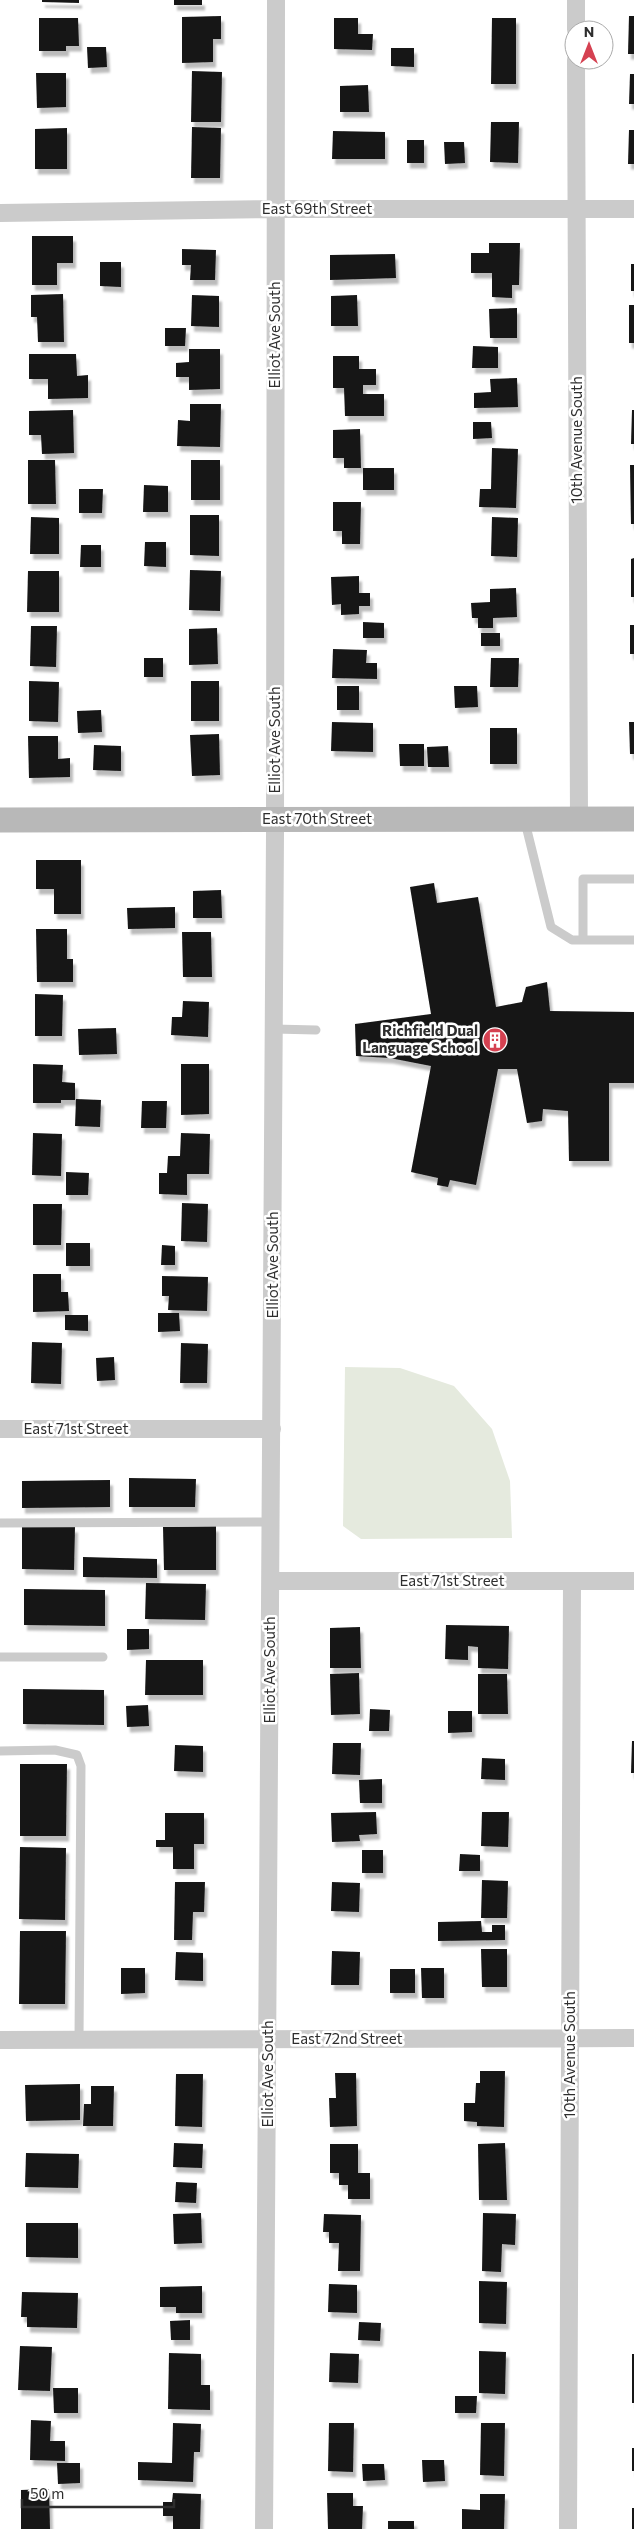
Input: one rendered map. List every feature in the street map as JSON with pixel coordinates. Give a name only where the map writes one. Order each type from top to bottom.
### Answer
[{"type":"street","name":"Elliot Ave South","points":[[264,2529],[272,1522],[276,0]]},
{"type":"street","points":[[576,0],[576,20]]},
{"type":"street","name":"10th Avenue South","points":[[576,70],[579,819]]},
{"type":"street","name":"East 69th Street","points":[[0,213],[275,209],[634,209]]},
{"type":"street","name":"East 70th Street","points":[[0,820],[634,819]]},
{"type":"street","name":"East 71st Street","points":[[0,1430],[272,1430]]},
{"type":"street","name":"East 71st Street","points":[[271,1581],[634,1581]]},
{"type":"street","name":"10th Avenue South","points":[[568,2529],[572,1581]]},
{"type":"street","name":"East 72nd Street","points":[[0,2040],[634,2038]]},
{"type":"lane","points":[[525,819],[551,927],[572,940],[634,940]]},
{"type":"lane","points":[[583,940],[583,879],[634,879]]},
{"type":"lane","points":[[274,1029],[316,1030]]},
{"type":"lane","points":[[0,1523],[272,1522]]},
{"type":"lane","points":[[0,1657],[103,1657]]},
{"type":"lane","points":[[0,1751],[55,1750],[77,1754],[81,1766],[79,2040]]},
{"type":"shaded area","points":[[345,1367],[400,1368],[454,1386],[492,1429],[510,1481],[512,1538],[361,1539],[343,1526]]},
{"type":"building","points":[[42,0],[79,0],[79,3],[42,2]]},
{"type":"building","points":[[174,0],[202,0],[202,5],[174,5]]},
{"type":"building","points":[[221,16],[221,39],[213,39],[213,62],[182,63],[182,17]]},
{"type":"building","points":[[629,16],[634,16],[634,54],[628,54]]},
{"type":"building","points":[[39,18],[78,18],[79,46],[66,46],[66,51],[39,51]]},
{"type":"building","points":[[334,18],[358,18],[358,34],[373,34],[372,50],[334,49]]},
{"type":"building","points":[[492,18],[516,18],[516,84],[491,84]]},
{"type":"building","points":[[87,47],[106,47],[107,67],[88,68]]},
{"type":"building","points":[[391,48],[414,48],[414,67],[391,66]]},
{"type":"building","points":[[192,71],[222,72],[221,122],[191,122]]},
{"type":"building","points":[[36,73],[66,73],[66,107],[37,108]]},
{"type":"building","points":[[630,74],[634,74],[634,104],[629,104]]},
{"type":"building","points":[[368,85],[369,112],[340,112],[340,86]]},
{"type":"building","points":[[491,122],[519,122],[518,163],[490,162]]},
{"type":"building","points":[[192,127],[221,128],[220,178],[191,178]]},
{"type":"building","points":[[67,128],[67,169],[35,169],[35,129]]},
{"type":"building","points":[[629,130],[634,130],[634,164],[628,164]]},
{"type":"building","points":[[333,131],[385,132],[385,159],[332,159]]},
{"type":"building","points":[[407,140],[424,140],[424,163],[407,163]]},
{"type":"building","points":[[444,142],[464,142],[465,163],[445,164]]},
{"type":"building","points":[[32,236],[73,236],[73,263],[57,263],[57,285],[32,285]]},
{"type":"building","points":[[489,243],[520,243],[519,285],[512,285],[512,298],[492,297],[492,273],[471,273],[471,253],[489,253]]},
{"type":"building","points":[[182,249],[216,250],[215,280],[190,280],[191,265],[182,265]]},
{"type":"building","points":[[395,254],[396,278],[330,280],[330,255]]},
{"type":"building","points":[[100,262],[121,262],[121,287],[100,286]]},
{"type":"building","points":[[631,264],[634,264],[634,291],[631,291]]},
{"type":"building","points":[[63,294],[64,342],[38,342],[37,317],[31,317],[31,295]]},
{"type":"building","points":[[192,295],[219,296],[219,327],[191,326]]},
{"type":"building","points":[[357,295],[358,326],[331,326],[331,296]]},
{"type":"building","points":[[629,305],[634,305],[634,343],[629,343]]},
{"type":"building","points":[[517,308],[517,338],[490,338],[489,309]]},
{"type":"building","points":[[165,328],[186,328],[185,346],[165,346]]},
{"type":"building","points":[[473,346],[498,347],[498,368],[472,368]]},
{"type":"building","points":[[189,349],[220,349],[220,389],[189,390],[189,377],[176,377],[176,363],[189,362]]},
{"type":"building","points":[[29,354],[76,354],[77,376],[88,375],[88,398],[48,399],[48,379],[29,379]]},
{"type":"building","points":[[333,356],[359,356],[359,369],[376,369],[376,385],[363,385],[363,394],[384,394],[384,416],[345,416],[344,388],[333,388]]},
{"type":"building","points":[[517,378],[518,407],[474,408],[474,393],[491,392],[490,379]]},
{"type":"building","points":[[190,404],[221,404],[220,447],[177,446],[178,420],[190,421]]},
{"type":"building","points":[[73,410],[74,453],[42,454],[41,435],[29,435],[29,411]]},
{"type":"building","points":[[632,410],[634,410],[634,444],[631,444]]},
{"type":"building","points":[[473,422],[491,422],[492,438],[473,439]]},
{"type":"building","points":[[360,429],[361,468],[344,468],[344,458],[333,458],[333,430]]},
{"type":"building","points":[[492,448],[518,449],[516,508],[479,507],[480,489],[491,489]]},
{"type":"building","points":[[28,460],[55,460],[56,504],[28,504]]},
{"type":"building","points":[[191,460],[220,460],[220,500],[191,500]]},
{"type":"building","points":[[630,465],[634,465],[634,524],[631,524]]},
{"type":"building","points":[[363,468],[394,468],[394,490],[363,490]]},
{"type":"building","points":[[144,485],[168,486],[168,512],[143,512]]},
{"type":"building","points":[[79,489],[103,489],[102,513],[79,513]]},
{"type":"building","points":[[333,502],[361,502],[360,544],[342,544],[342,531],[333,531]]},
{"type":"building","points":[[190,515],[219,515],[219,556],[190,555]]},
{"type":"building","points":[[31,517],[59,518],[59,554],[30,554]]},
{"type":"building","points":[[492,517],[518,518],[517,557],[491,556]]},
{"type":"building","points":[[145,542],[166,542],[166,567],[144,566]]},
{"type":"building","points":[[81,545],[101,545],[101,567],[80,567]]},
{"type":"building","points":[[634,558],[634,597],[631,597],[631,559]]},
{"type":"building","points":[[190,570],[221,571],[220,611],[189,610]]},
{"type":"building","points":[[28,571],[59,571],[59,612],[27,612]]},
{"type":"building","points":[[359,576],[359,593],[370,593],[370,606],[359,606],[359,614],[341,615],[341,604],[332,605],[331,577]]},
{"type":"building","points":[[516,588],[517,617],[493,618],[493,628],[478,628],[478,618],[472,618],[471,603],[490,602],[490,589]]},
{"type":"building","points":[[363,622],[384,623],[384,638],[363,638]]},
{"type":"building","points":[[630,625],[634,625],[634,654],[630,654]]},
{"type":"building","points":[[31,626],[57,626],[56,667],[30,666]]},
{"type":"building","points":[[217,628],[218,664],[189,665],[189,629]]},
{"type":"building","points":[[481,633],[500,633],[500,646],[481,646]]},
{"type":"building","points":[[333,649],[367,650],[366,663],[377,663],[377,679],[332,678]]},
{"type":"building","points":[[144,658],[163,658],[163,677],[144,677]]},
{"type":"building","points":[[491,658],[519,658],[518,687],[490,687]]},
{"type":"building","points":[[29,681],[59,682],[58,722],[29,721]]},
{"type":"building","points":[[191,681],[219,681],[219,721],[191,721]]},
{"type":"building","points":[[337,686],[359,686],[359,710],[337,710]]},
{"type":"building","points":[[454,686],[477,686],[478,707],[455,708]]},
{"type":"building","points":[[101,710],[102,732],[78,733],[77,711]]},
{"type":"building","points":[[332,722],[373,723],[373,752],[331,751]]},
{"type":"building","points":[[629,722],[634,722],[634,754],[630,754]]},
{"type":"building","points":[[490,728],[517,728],[517,764],[490,764]]},
{"type":"building","points":[[219,734],[220,775],[192,776],[190,735]]},
{"type":"building","points":[[28,736],[58,736],[58,759],[70,758],[70,777],[29,778]]},
{"type":"building","points":[[399,744],[424,744],[424,766],[400,766]]},
{"type":"building","points":[[94,745],[121,746],[121,771],[93,770]]},
{"type":"building","points":[[448,746],[449,767],[428,767],[427,747]]},
{"type":"building","points":[[36,860],[81,860],[81,914],[54,914],[54,889],[36,889]]},
{"type":"building","name":"Richfield Dual Language School","points":[[434,883],[437,903],[478,897],[496,1007],[522,1002],[526,987],[547,982],[550,1011],[634,1012],[634,1083],[609,1083],[609,1161],[569,1161],[568,1111],[543,1109],[542,1121],[527,1123],[517,1069],[498,1069],[476,1185],[450,1180],[448,1187],[437,1185],[438,1178],[411,1172],[431,1066],[390,1058],[356,1056],[355,1024],[431,1014],[410,887]]},
{"type":"building","points":[[221,890],[222,918],[193,918],[193,891]]},
{"type":"building","points":[[175,907],[175,928],[128,929],[127,908]]},
{"type":"building","points":[[36,929],[67,929],[67,959],[73,959],[73,982],[37,982]]},
{"type":"building","points":[[182,932],[211,932],[212,977],[183,977]]},
{"type":"building","points":[[35,994],[63,995],[62,1036],[35,1036]]},
{"type":"building","points":[[183,1001],[209,1002],[208,1037],[171,1035],[172,1017],[182,1017]]},
{"type":"building","points":[[116,1028],[117,1054],[79,1055],[78,1029]]},
{"type":"building","points":[[33,1064],[63,1065],[62,1082],[75,1083],[75,1100],[61,1100],[61,1103],[33,1103]]},
{"type":"building","points":[[181,1064],[209,1064],[209,1114],[181,1115]]},
{"type":"building","points":[[76,1099],[101,1100],[100,1127],[75,1126]]},
{"type":"building","points":[[142,1101],[167,1101],[166,1128],[141,1128]]},
{"type":"building","points":[[33,1133],[62,1134],[61,1176],[32,1175]]},
{"type":"building","points":[[181,1133],[210,1134],[209,1174],[187,1174],[187,1195],[159,1194],[159,1173],[167,1173],[168,1156],[180,1156]]},
{"type":"building","points":[[66,1172],[89,1173],[88,1195],[66,1195]]},
{"type":"building","points":[[182,1203],[208,1204],[207,1242],[181,1241]]},
{"type":"building","points":[[33,1204],[62,1204],[61,1245],[33,1245]]},
{"type":"building","points":[[66,1243],[90,1243],[90,1266],[66,1266]]},
{"type":"building","points":[[162,1245],[175,1246],[175,1265],[161,1265]]},
{"type":"building","points":[[33,1274],[61,1274],[61,1292],[68,1292],[69,1311],[33,1312]]},
{"type":"building","points":[[162,1276],[208,1277],[207,1311],[168,1310],[169,1296],[162,1296]]},
{"type":"building","points":[[158,1313],[179,1313],[180,1331],[158,1332]]},
{"type":"building","points":[[65,1315],[88,1315],[88,1331],[65,1330]]},
{"type":"building","points":[[32,1342],[62,1343],[61,1384],[31,1383]]},
{"type":"building","points":[[181,1343],[208,1344],[207,1383],[180,1383]]},
{"type":"building","points":[[114,1357],[115,1380],[97,1381],[96,1358]]},
{"type":"building","points":[[129,1478],[196,1479],[195,1507],[129,1507]]},
{"type":"building","points":[[110,1480],[110,1507],[22,1508],[22,1481]]},
{"type":"building","points":[[216,1526],[216,1570],[164,1570],[163,1527]]},
{"type":"building","points":[[22,1527],[75,1527],[74,1570],[22,1569]]},
{"type":"building","points":[[83,1557],[157,1559],[157,1578],[83,1577]]},
{"type":"building","points":[[146,1583],[206,1584],[205,1620],[145,1619]]},
{"type":"building","points":[[24,1589],[105,1590],[105,1626],[24,1625]]},
{"type":"building","points":[[446,1625],[509,1626],[508,1669],[478,1668],[478,1647],[468,1646],[468,1660],[445,1659]]},
{"type":"building","points":[[360,1627],[361,1668],[330,1668],[330,1628]]},
{"type":"building","points":[[127,1629],[149,1629],[149,1649],[127,1650]]},
{"type":"building","points":[[146,1660],[203,1660],[203,1695],[145,1695]]},
{"type":"building","points":[[359,1673],[360,1714],[331,1715],[330,1674]]},
{"type":"building","points":[[478,1674],[507,1674],[508,1714],[478,1714]]},
{"type":"building","points":[[23,1689],[104,1690],[104,1725],[23,1724]]},
{"type":"building","points":[[148,1705],[149,1726],[127,1727],[126,1706]]},
{"type":"building","points":[[370,1709],[390,1710],[389,1731],[369,1731]]},
{"type":"building","points":[[448,1711],[472,1711],[472,1732],[448,1733]]},
{"type":"building","points":[[632,1741],[634,1741],[634,1773],[631,1773]]},
{"type":"building","points":[[333,1743],[361,1743],[360,1775],[332,1774]]},
{"type":"building","points":[[175,1745],[203,1746],[203,1772],[174,1771]]},
{"type":"building","points":[[482,1758],[505,1759],[505,1780],[481,1779]]},
{"type":"building","points":[[20,1764],[67,1764],[66,1836],[20,1836]]},
{"type":"building","points":[[382,1779],[382,1803],[360,1803],[359,1780]]},
{"type":"building","points":[[376,1812],[377,1834],[359,1835],[360,1841],[332,1842],[331,1813]]},
{"type":"building","points":[[482,1812],[509,1812],[508,1847],[481,1846]]},
{"type":"building","points":[[165,1813],[204,1813],[204,1844],[194,1844],[194,1869],[173,1869],[173,1847],[156,1847],[156,1840],[165,1840]]},
{"type":"building","points":[[20,1847],[66,1848],[65,1920],[19,1919]]},
{"type":"building","points":[[362,1850],[383,1850],[383,1873],[362,1873]]},
{"type":"building","points":[[460,1854],[480,1855],[480,1871],[459,1871]]},
{"type":"building","points":[[482,1880],[508,1881],[507,1918],[481,1918]]},
{"type":"building","points":[[175,1882],[205,1882],[204,1912],[193,1912],[192,1940],[174,1940]]},
{"type":"building","points":[[332,1882],[360,1883],[359,1912],[331,1911]]},
{"type":"building","points":[[481,1921],[482,1932],[492,1932],[492,1925],[505,1925],[505,1940],[438,1941],[438,1922]]},
{"type":"building","points":[[20,1931],[66,1931],[65,2004],[19,2004]]},
{"type":"building","points":[[481,1949],[507,1949],[507,1987],[482,1987]]},
{"type":"building","points":[[332,1951],[360,1952],[359,1985],[331,1985]]},
{"type":"building","points":[[176,1952],[203,1953],[203,1981],[175,1980]]},
{"type":"building","points":[[121,1968],[145,1968],[145,1993],[121,1994]]},
{"type":"building","points":[[421,1968],[444,1968],[444,1998],[422,1998]]},
{"type":"building","points":[[390,1969],[415,1969],[415,1993],[390,1993]]},
{"type":"building","points":[[480,2071],[505,2071],[504,2127],[477,2126],[477,2122],[464,2121],[464,2103],[475,2103],[476,2083],[480,2083]]},
{"type":"building","points":[[335,2073],[356,2073],[357,2126],[330,2127],[329,2098],[336,2098]]},
{"type":"building","points":[[176,2074],[203,2074],[202,2127],[175,2126]]},
{"type":"building","points":[[80,2084],[80,2120],[26,2121],[25,2085]]},
{"type":"building","points":[[91,2086],[114,2086],[113,2126],[83,2126],[84,2104],[91,2104]]},
{"type":"building","points":[[174,2143],[203,2144],[202,2168],[173,2167]]},
{"type":"building","points":[[505,2143],[507,2200],[479,2200],[478,2144]]},
{"type":"building","points":[[330,2144],[358,2144],[358,2173],[370,2173],[370,2199],[348,2199],[348,2185],[339,2185],[339,2173],[330,2173]]},
{"type":"building","points":[[26,2153],[79,2154],[78,2188],[25,2187]]},
{"type":"building","points":[[176,2182],[197,2183],[196,2203],[175,2202]]},
{"type":"building","points":[[201,2213],[202,2243],[174,2244],[173,2214]]},
{"type":"building","points":[[483,2213],[516,2214],[515,2245],[502,2244],[501,2272],[482,2271]]},
{"type":"building","points":[[324,2214],[361,2215],[360,2271],[338,2271],[339,2243],[329,2243],[329,2232],[323,2232]]},
{"type":"building","points":[[26,2223],[78,2223],[78,2258],[26,2257]]},
{"type":"building","points":[[479,2281],[507,2282],[506,2324],[479,2323]]},
{"type":"building","points":[[329,2284],[357,2285],[357,2313],[328,2312]]},
{"type":"building","points":[[202,2286],[202,2313],[176,2313],[176,2307],[160,2307],[160,2287]]},
{"type":"building","points":[[22,2292],[78,2293],[77,2328],[27,2327],[27,2317],[21,2317]]},
{"type":"building","points":[[190,2320],[190,2340],[171,2340],[170,2321]]},
{"type":"building","points":[[359,2322],[381,2323],[380,2341],[358,2340]]},
{"type":"building","points":[[20,2346],[52,2347],[50,2391],[18,2390]]},
{"type":"building","points":[[479,2351],[506,2352],[505,2394],[479,2393]]},
{"type":"building","points":[[169,2353],[201,2354],[201,2385],[210,2385],[210,2410],[168,2409]]},
{"type":"building","points":[[330,2353],[359,2354],[358,2383],[329,2382]]},
{"type":"building","points":[[632,2354],[634,2354],[634,2403],[632,2403]]},
{"type":"building","points":[[53,2388],[78,2388],[78,2413],[54,2413]]},
{"type":"building","points":[[455,2396],[477,2396],[476,2413],[455,2413]]},
{"type":"building","points":[[31,2420],[51,2421],[50,2441],[65,2441],[65,2461],[30,2460]]},
{"type":"building","points":[[173,2423],[201,2424],[200,2452],[194,2452],[193,2482],[138,2480],[138,2462],[172,2463]]},
{"type":"building","points":[[329,2423],[354,2423],[353,2472],[328,2471]]},
{"type":"building","points":[[481,2423],[505,2423],[504,2476],[480,2475]]},
{"type":"building","points":[[632,2448],[634,2448],[634,2471],[632,2471]]},
{"type":"building","points":[[422,2460],[444,2460],[445,2481],[423,2482]]},
{"type":"building","points":[[57,2463],[80,2463],[80,2483],[58,2484]]},
{"type":"building","points":[[362,2464],[384,2464],[385,2480],[363,2481]]},
{"type":"building","points":[[49,2489],[50,2529],[21,2529],[21,2490]]},
{"type":"building","points":[[173,2493],[201,2494],[200,2529],[173,2529],[173,2516],[163,2516],[163,2502],[172,2502]]},
{"type":"building","points":[[327,2493],[353,2493],[353,2506],[363,2506],[362,2529],[328,2529]]},
{"type":"building","points":[[480,2494],[505,2494],[504,2529],[462,2529],[462,2509],[480,2510]]},
{"type":"building","points":[[632,2508],[634,2508],[634,2529],[632,2529]]},
{"type":"building","points":[[388,2521],[414,2521],[414,2529],[388,2529]]},
{"type":"place","name":"Richfield Dual Language School","points":[[495,1040]]}]
